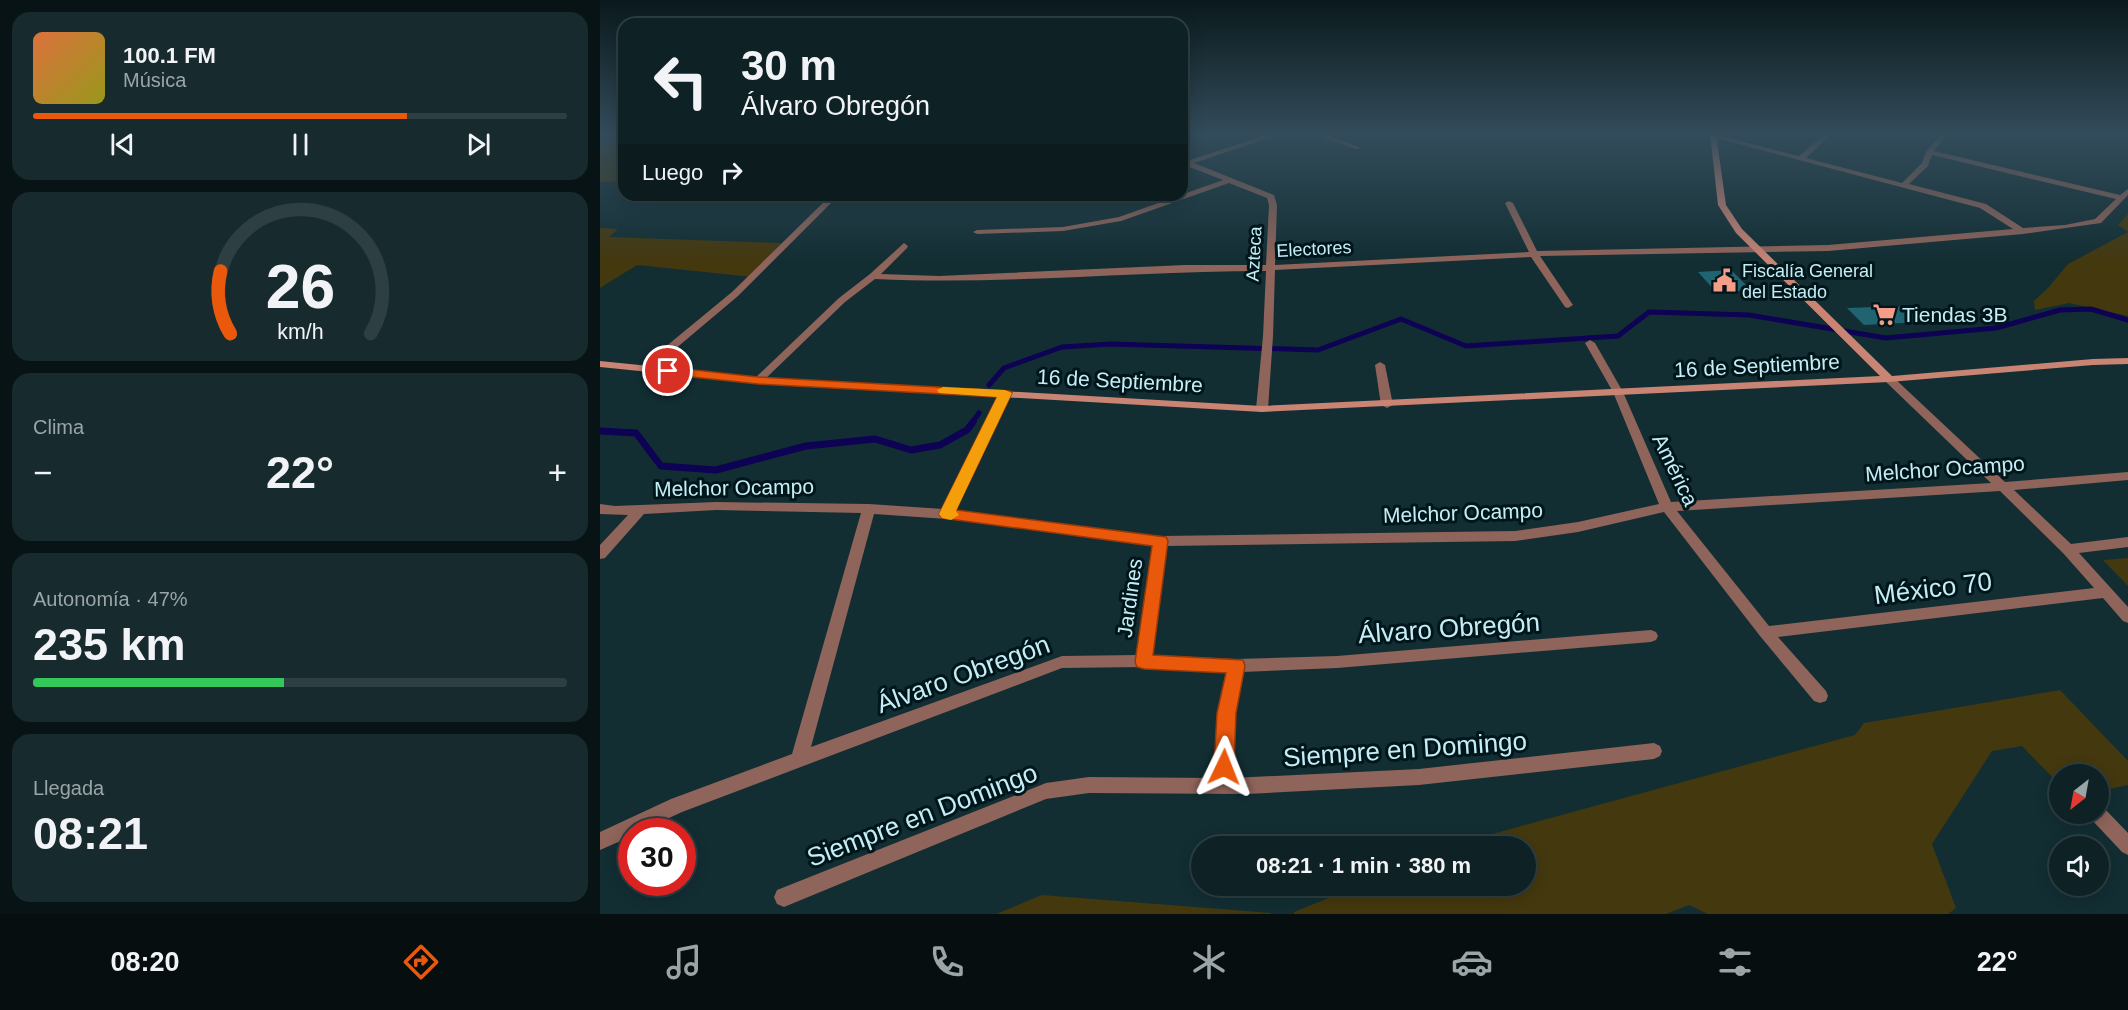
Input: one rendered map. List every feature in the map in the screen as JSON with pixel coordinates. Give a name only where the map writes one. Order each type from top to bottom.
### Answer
[{"type":"street","name":"Azteca","points":[[1221,177],[1271,197],[1274,205],[1267,355],[1262,409]]},
{"type":"street","points":[[1718,177],[1722,205],[1739,231],[1836,328],[2068,549],[2128,617]]},
{"type":"street","points":[[1868,177],[1983,206],[2023,232]]},
{"type":"street","points":[[1904,186],[1913,177]]},
{"type":"street","points":[[2044,177],[2125,194]]},
{"type":"street","points":[[1188,195],[1230,180]]},
{"type":"street","name":"Electores","points":[[873,276],[939,279],[1185,268],[1270,268],[1534,254],[1828,248],[2023,232],[2098,221],[2125,194]]},
{"type":"street","points":[[645,369],[735,294],[829,201]]},
{"type":"street","points":[[977,232],[1063,229],[1120,219],[1171,201]]},
{"type":"street","points":[[1509,203],[1534,254],[1568,305]]},
{"type":"street","points":[[758,380],[842,300],[873,276],[904,246]]},
{"type":"street","name":"América","points":[[1590,343],[1618,392],[1667,507],[1765,632],[1820,696]]},
{"type":"street","name":"16 de Septiembre","points":[[600,364],[758,380],[1262,409],[1387,405],[1889,379],[2093,362],[2128,362]]},
{"type":"street","points":[[1380,365],[1387,405]]},
{"type":"street","points":[[947,514],[1005,393]]},
{"type":"street","name":"Melchor Ocampo","points":[[600,509],[640,510],[716,506],[869,509],[947,514],[1160,541],[1515,536],[1578,527],[1667,507],[2001,487],[2128,476]]},
{"type":"street","points":[[799,761],[869,509]]},
{"type":"street","points":[[600,554],[640,510]]},
{"type":"street","name":"Jardines","points":[[1144,662],[1160,541]]},
{"type":"street","points":[[2068,549],[2128,542]]},
{"type":"street","name":"México 70","points":[[1765,632],[2106,592]]},
{"type":"street","name":"Álvaro Obregón","points":[[600,841],[677,805],[1062,662],[1144,662],[1236,666],[1438,655],[1651,636]]},
{"type":"street","points":[[1223,786],[1226,713],[1236,666]]},
{"type":"street","name":"Siempre en Domingo","points":[[784,897],[1046,792],[1089,785],[1223,786],[1419,777],[1654,751]]},
{"type":"street","points":[[2107,824],[2128,846]]},
{"type":"shaded area","points":[[600,177],[618,177],[618,181],[600,182]]},
{"type":"shaded area","points":[[2128,214],[2128,232],[2118,225]]},
{"type":"shaded area","points":[[600,228],[618,229],[609,237],[781,243],[752,277],[637,265],[600,288]]},
{"type":"shaded area","points":[[2128,232],[2128,316],[2069,303],[2035,310],[2034,301],[2068,264]]},
{"type":"shaded area","points":[[2128,558],[2128,586],[2103,560]]},
{"type":"shaded area","points":[[2060,690],[2128,761],[2128,785],[2109,789],[2109,764],[2049,764],[2049,774],[2022,746],[1992,751],[1932,844],[1956,908],[1948,914],[1708,914],[1689,905],[1666,914],[1294,914],[1294,912],[1333,896],[1536,896],[1536,836],[1485,836],[1855,735],[1864,723]]},
{"type":"shaded area","points":[[1042,895],[1271,913],[1271,914],[996,914]]},
{"type":"building","name":"Fiscalía General del Estado","points":[[1731,270],[1751,290],[1717,293],[1698,272]]},
{"type":"building","name":"Tiendas 3B","points":[[1904,306],[1922,322],[1864,325],[1847,308]]},
{"type":"waterway","points":[[989,385],[1004,368],[1062,347],[1111,344],[1318,350],[1401,319],[1466,346],[1618,336],[1649,312],[1749,315],[1886,338],[1996,328],[2060,310],[2091,309],[2128,320]]},
{"type":"waterway","points":[[972,423],[979,413]]},
{"type":"waterway","points":[[600,431],[636,433],[661,466],[716,470],[806,446],[875,439],[911,450],[940,445],[967,430],[973,422]]},
{"type":"slow traffic","points":[[943,390],[1005,393],[947,514],[951,515]]},
{"type":"place","name":"Fiscalía General del Estado","points":[[1724,281]]},
{"type":"place","name":"Tiendas 3B","points":[[1884,315]]},
{"type":"route","points":[[668,371],[758,380],[1005,393],[947,514],[1160,541],[1144,662],[1236,666],[1226,713],[1224,767]]}]
